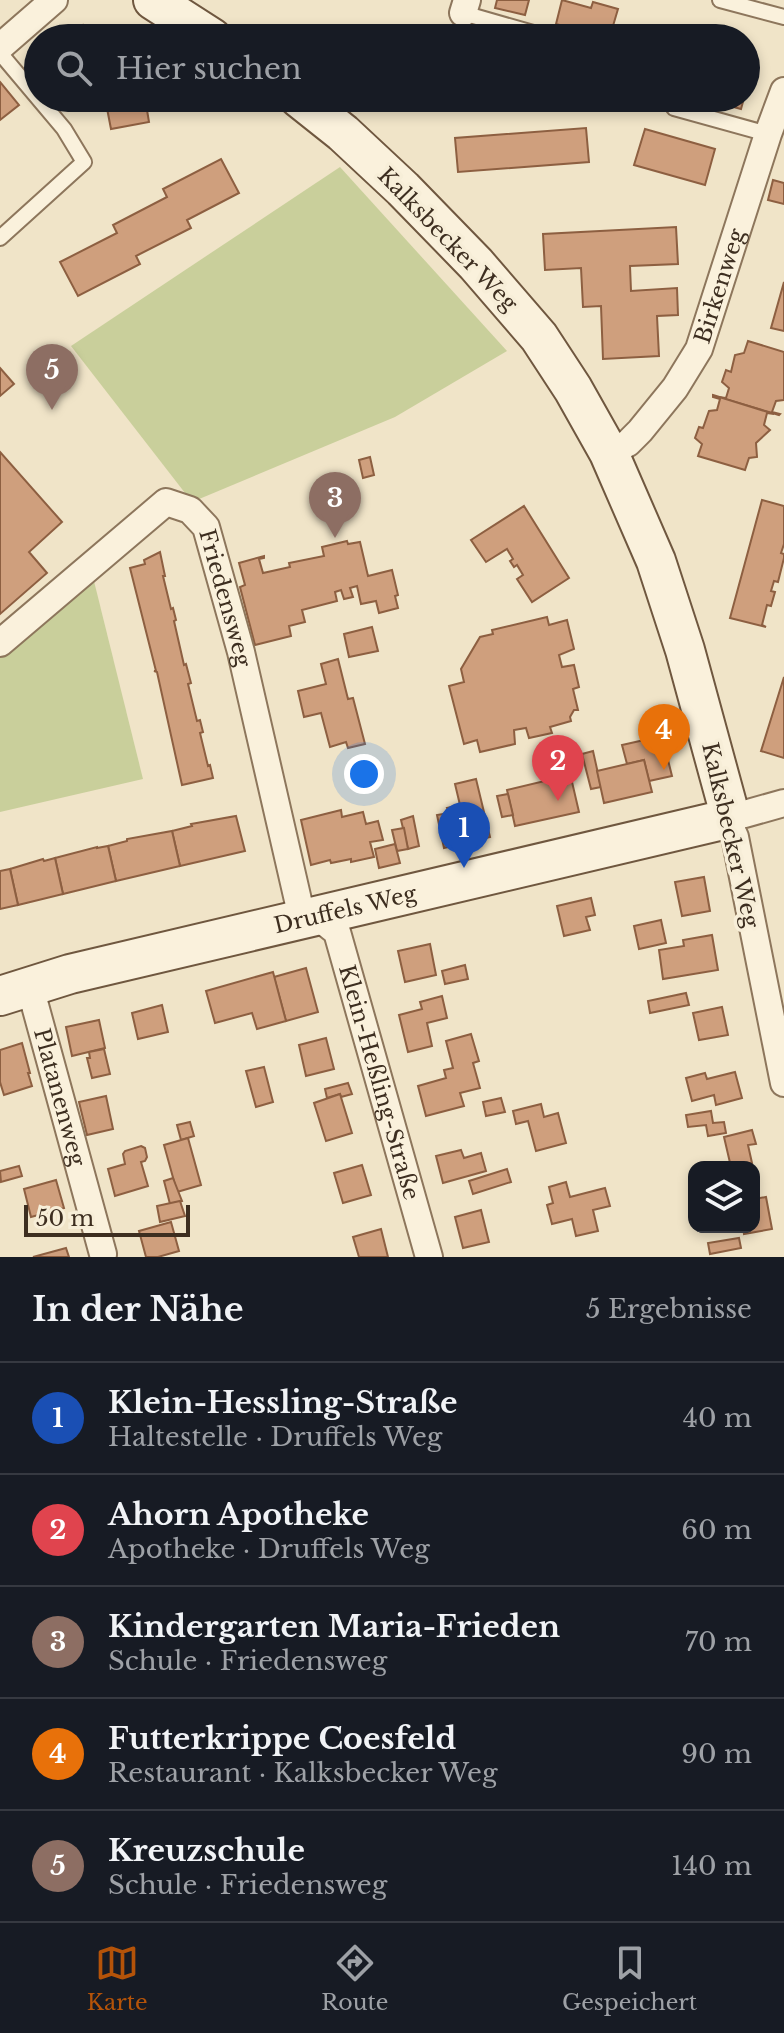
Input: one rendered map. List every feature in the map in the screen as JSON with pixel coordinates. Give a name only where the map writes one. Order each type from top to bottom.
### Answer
[{"type":"street","points":[[26,24],[54,0]]},
{"type":"street","points":[[153,0],[190,24]]},
{"type":"street","points":[[0,47],[24,26]]},
{"type":"street","name":"Birkenweg","points":[[609,453],[628,443],[640,431],[675,388],[699,349],[784,91]]},
{"type":"street","name":"Kalksbecker Weg","points":[[317,112],[403,189],[476,264],[544,344],[609,453],[661,576],[689,665],[727,804],[727,819],[735,837],[784,1083]]},
{"type":"street","name":"Friedensweg","points":[[0,643],[166,502],[190,510],[206,527],[241,652],[300,909],[318,917]]},
{"type":"street","name":"Druffels Weg","points":[[15,992],[70,974],[784,803]]},
{"type":"street","name":"Klein-Heßling-Straße","points":[[318,917],[337,932],[341,944],[429,1257]]},
{"type":"street","name":"Platanenweg","points":[[15,992],[103,1254]]},
{"type":"lane","points":[[720,0],[784,17]]},
{"type":"lane","points":[[465,7],[511,24]]},
{"type":"lane","points":[[0,53],[24,82]]},
{"type":"lane","points":[[0,238],[84,162],[50,112]]},
{"type":"lane","points":[[688,112],[768,134]]},
{"type":"green space","points":[[340,167],[507,351],[395,417],[192,502],[71,346]]},
{"type":"green space","points":[[91,569],[143,779],[0,812],[0,646]]},
{"type":"building","points":[[497,0],[529,0],[525,15],[495,8]]},
{"type":"building","points":[[562,0],[591,8],[593,2],[618,9],[614,24],[556,24]]},
{"type":"building","points":[[0,82],[19,105],[0,120]]},
{"type":"building","points":[[108,112],[147,112],[149,122],[111,129]]},
{"type":"building","points":[[586,128],[589,162],[458,172],[455,138]]},
{"type":"building","points":[[645,129],[715,149],[705,185],[634,165]]},
{"type":"building","points":[[221,159],[239,193],[187,220],[191,228],[136,256],[140,264],[78,296],[60,262],[117,233],[113,225],[167,197],[163,189]]},
{"type":"building","points":[[773,180],[784,183],[784,204],[768,200]]},
{"type":"building","points":[[676,227],[678,264],[630,266],[631,291],[677,288],[678,315],[657,316],[659,356],[603,359],[601,306],[583,307],[581,268],[545,270],[543,234]]},
{"type":"building","points":[[784,282],[784,331],[771,328]]},
{"type":"building","points":[[748,341],[784,352],[784,400],[776,401],[772,412],[779,415],[718,397],[726,398],[729,388],[722,382],[726,370],[731,372],[735,355],[744,353]]},
{"type":"building","points":[[0,368],[14,384],[0,396]]},
{"type":"building","points":[[713,395],[774,414],[767,413],[764,425],[770,430],[756,443],[757,457],[749,458],[745,470],[698,456],[702,444],[695,438],[699,427],[703,428],[709,411],[717,410],[720,399]]},
{"type":"building","points":[[0,452],[62,522],[29,552],[47,573],[0,614]]},
{"type":"building","points":[[370,457],[374,475],[363,478],[359,460]]},
{"type":"building","points":[[762,500],[784,506],[784,544],[781,553],[784,558],[778,582],[774,581],[771,591],[775,592],[771,606],[767,605],[762,625],[766,627],[730,618]]},
{"type":"building","points":[[524,506],[569,578],[532,602],[517,579],[523,575],[517,565],[514,567],[510,561],[513,559],[507,549],[486,562],[471,540]]},
{"type":"building","points":[[347,541],[348,544],[360,542],[368,576],[392,570],[398,608],[379,613],[376,601],[361,604],[357,586],[350,588],[353,597],[344,599],[341,590],[335,592],[337,601],[302,610],[305,622],[289,626],[291,636],[255,645],[240,587],[245,585],[239,563],[264,556],[259,559],[263,573],[290,567],[289,563],[324,556],[322,547]]},
{"type":"building","points":[[160,552],[184,665],[191,683],[188,684],[213,778],[182,785],[130,568],[145,564],[144,560]]},
{"type":"building","points":[[547,617],[549,625],[567,620],[574,649],[559,655],[562,667],[574,665],[579,687],[573,689],[578,710],[574,710],[571,721],[550,727],[552,733],[529,738],[526,728],[514,730],[515,744],[480,752],[477,740],[464,744],[449,686],[464,682],[461,669],[480,637],[493,634],[492,630]]},
{"type":"building","points":[[372,627],[378,651],[349,657],[344,634]]},
{"type":"building","points":[[338,659],[348,699],[353,698],[365,744],[348,748],[346,742],[330,747],[321,713],[304,717],[298,691],[326,684],[321,664]]},
{"type":"building","points":[[784,677],[784,758],[761,751]]},
{"type":"building","points":[[662,736],[672,776],[649,781],[644,760],[627,764],[622,745]]},
{"type":"building","points":[[593,751],[601,787],[591,789],[582,754]]},
{"type":"building","points":[[644,760],[652,792],[604,803],[597,771]]},
{"type":"building","points":[[569,769],[579,812],[515,826],[507,790],[549,780],[548,774]]},
{"type":"building","points":[[476,779],[490,837],[444,848],[437,815],[449,813],[447,808],[460,805],[455,784]]},
{"type":"building","points":[[508,794],[513,815],[502,817],[497,796]]},
{"type":"building","points":[[341,810],[342,817],[363,812],[366,824],[378,821],[383,840],[370,842],[374,857],[351,862],[351,859],[331,863],[330,860],[311,865],[301,820]]},
{"type":"building","points":[[236,816],[245,851],[180,866],[172,831],[191,824]]},
{"type":"building","points":[[413,816],[419,846],[408,849],[401,820]]},
{"type":"building","points":[[404,828],[408,849],[397,851],[392,830]]},
{"type":"building","points":[[172,831],[180,866],[116,881],[108,846],[127,839]]},
{"type":"building","points":[[395,844],[400,863],[379,868],[375,849]]},
{"type":"building","points":[[108,846],[116,881],[63,894],[55,858]]},
{"type":"building","points":[[55,858],[63,894],[18,905],[10,869]]},
{"type":"building","points":[[10,869],[18,905],[0,909],[0,871]]},
{"type":"building","points":[[704,877],[710,911],[682,916],[675,882]]},
{"type":"building","points":[[591,898],[595,915],[586,917],[590,930],[564,936],[557,906]]},
{"type":"building","points":[[661,920],[666,943],[639,949],[634,926]]},
{"type":"building","points":[[712,935],[718,970],[663,979],[659,950],[684,946],[683,940]]},
{"type":"building","points":[[430,944],[436,975],[405,982],[398,951]]},
{"type":"building","points":[[465,965],[468,979],[445,984],[442,971]]},
{"type":"building","points":[[306,968],[318,1012],[286,1021],[274,977]]},
{"type":"building","points":[[273,972],[286,1021],[257,1029],[252,1013],[215,1023],[206,991]]},
{"type":"building","points":[[686,993],[689,1005],[650,1013],[648,1001]]},
{"type":"building","points":[[442,996],[447,1018],[427,1023],[432,1046],[408,1052],[399,1015],[422,1009],[420,1002]]},
{"type":"building","points":[[162,1005],[168,1032],[138,1039],[132,1013]]},
{"type":"building","points":[[722,1007],[728,1035],[699,1040],[693,1013]]},
{"type":"building","points":[[99,1020],[105,1048],[72,1056],[66,1027]]},
{"type":"building","points":[[471,1034],[479,1061],[473,1063],[480,1088],[460,1093],[464,1106],[426,1116],[418,1086],[446,1078],[444,1070],[453,1068],[446,1041]]},
{"type":"building","points":[[326,1038],[334,1069],[306,1076],[299,1045]]},
{"type":"building","points":[[22,1043],[32,1086],[4,1095],[0,1082],[0,1050]]},
{"type":"building","points":[[104,1049],[110,1074],[92,1078],[87,1058],[90,1058],[89,1052]]},
{"type":"building","points":[[264,1067],[273,1102],[256,1107],[246,1071]]},
{"type":"building","points":[[735,1072],[742,1098],[716,1105],[714,1095],[692,1101],[686,1078],[705,1073],[707,1079]]},
{"type":"building","points":[[348,1083],[352,1094],[327,1098],[325,1089]]},
{"type":"building","points":[[340,1094],[352,1133],[326,1141],[314,1103]]},
{"type":"building","points":[[106,1096],[113,1129],[87,1135],[79,1102]]},
{"type":"building","points":[[501,1098],[505,1112],[486,1116],[483,1102]]},
{"type":"building","points":[[541,1104],[544,1117],[558,1113],[566,1143],[536,1151],[528,1121],[516,1124],[513,1111]]},
{"type":"building","points":[[711,1111],[713,1123],[724,1122],[726,1133],[708,1136],[706,1125],[688,1127],[686,1115]]},
{"type":"building","points":[[190,1122],[194,1136],[181,1140],[177,1125]]},
{"type":"building","points":[[752,1130],[756,1144],[748,1145],[752,1161],[730,1161],[724,1137]]},
{"type":"building","points":[[188,1138],[201,1185],[177,1192],[164,1145]]},
{"type":"building","points":[[141,1146],[145,1148],[147,1157],[141,1162],[148,1186],[115,1196],[108,1169],[125,1164],[125,1151]]},
{"type":"building","points":[[461,1150],[464,1158],[481,1153],[486,1171],[443,1183],[436,1156]]},
{"type":"building","points":[[362,1165],[371,1195],[343,1203],[334,1173]]},
{"type":"building","points":[[19,1166],[22,1176],[1,1182],[0,1171]]},
{"type":"building","points":[[507,1169],[511,1182],[473,1194],[469,1181]]},
{"type":"building","points":[[173,1178],[182,1201],[170,1204],[164,1181]]},
{"type":"building","points":[[56,1180],[64,1208],[31,1217],[24,1189]]},
{"type":"building","points":[[566,1182],[570,1197],[605,1188],[610,1206],[593,1210],[598,1231],[576,1236],[572,1219],[552,1224],[547,1205],[553,1203],[549,1187]]},
{"type":"building","points":[[766,1197],[772,1229],[760,1231],[760,1198]]},
{"type":"building","points":[[180,1201],[185,1216],[160,1222],[157,1206]]},
{"type":"building","points":[[481,1210],[489,1242],[463,1248],[455,1217]]},
{"type":"building","points":[[171,1222],[179,1251],[146,1257],[139,1231]]},
{"type":"building","points":[[381,1229],[388,1257],[359,1257],[353,1237]]},
{"type":"building","points":[[739,1238],[741,1248],[710,1254],[708,1243]]},
{"type":"building","points":[[66,1248],[69,1257],[33,1257]]},
{"type":"place","name":"Kreuzschule","points":[[52,410]]},
{"type":"place","name":"Kindergarten Maria-Frieden","points":[[335,538]]},
{"type":"place","name":"Futterkrippe Coesfeld","points":[[664,770]]},
{"type":"place","name":"Ahorn Apotheke","points":[[558,801]]},
{"type":"place","name":"Klein-Hessling-Straße","points":[[464,868]]}]
